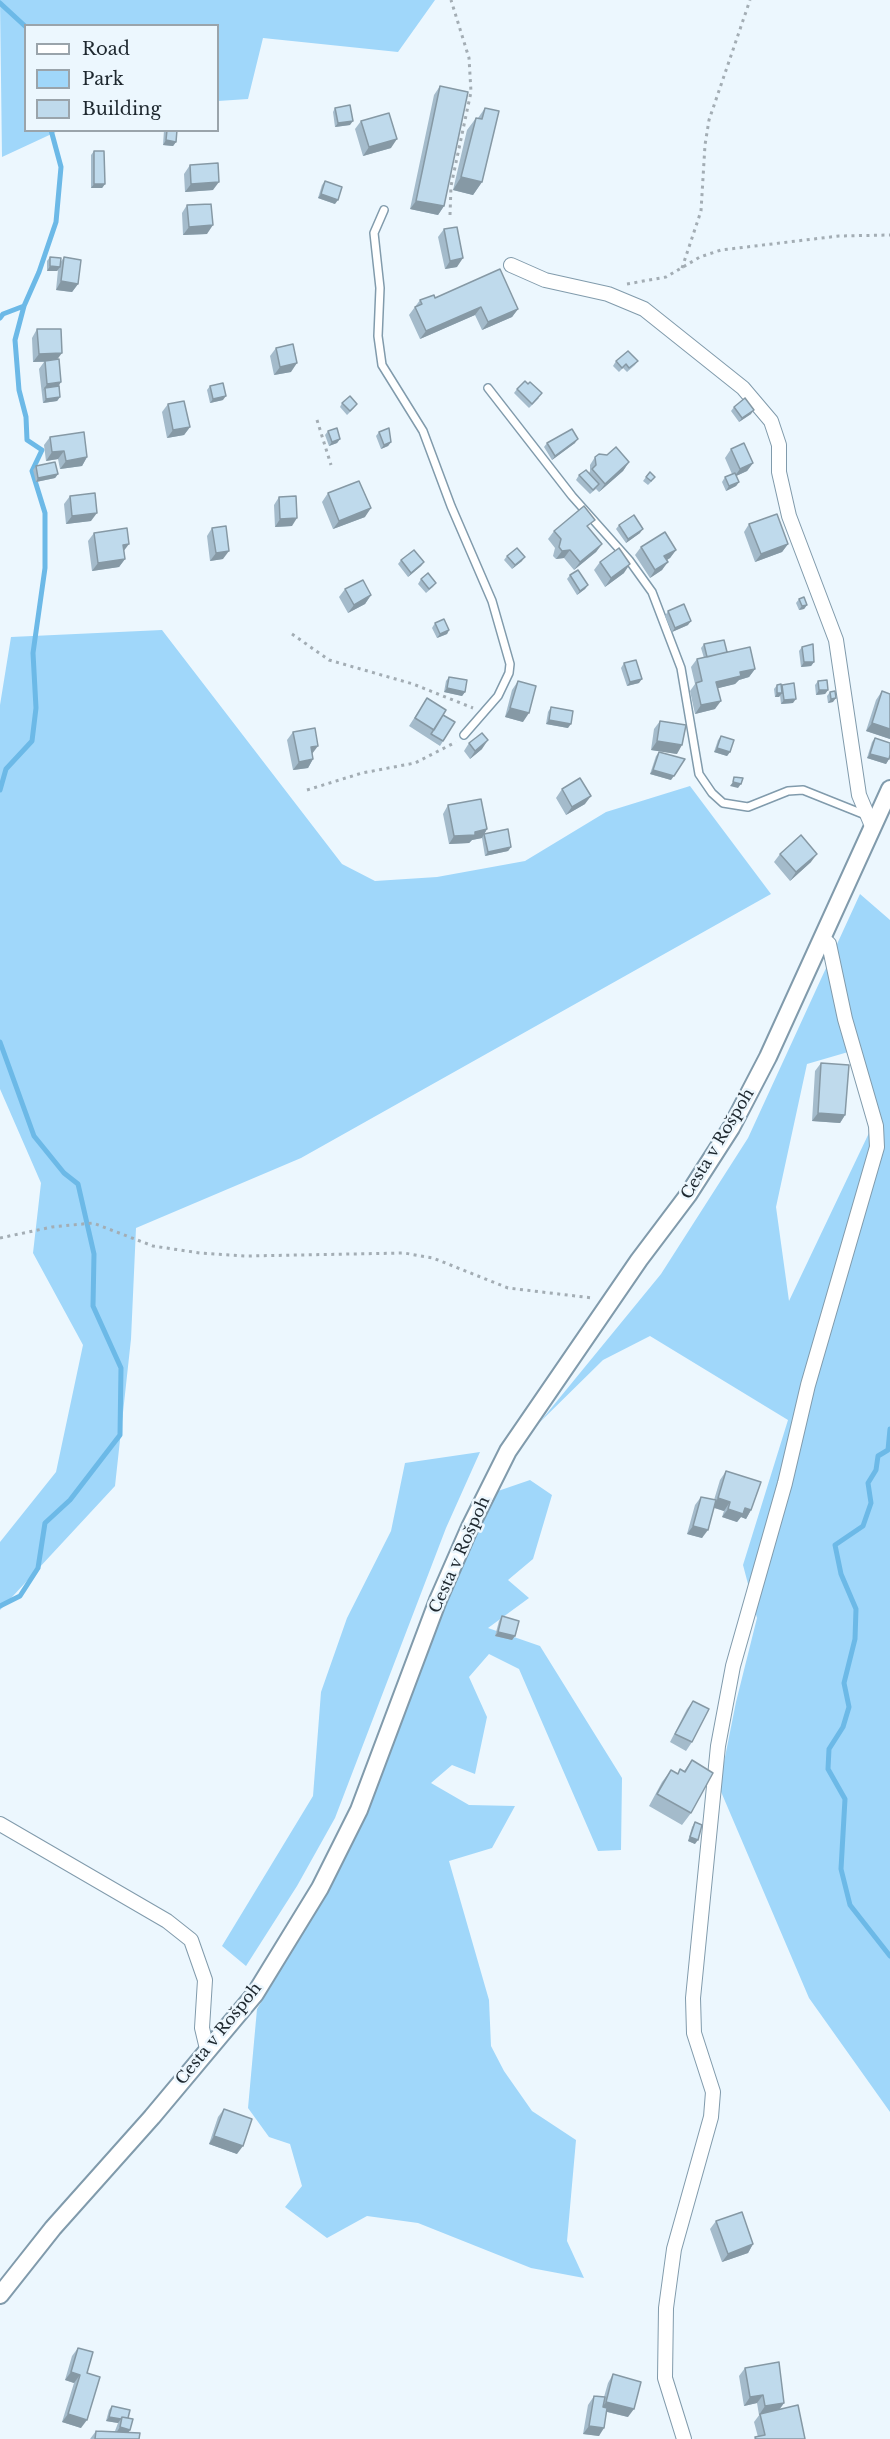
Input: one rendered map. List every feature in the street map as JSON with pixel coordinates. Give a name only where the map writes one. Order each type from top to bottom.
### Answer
[{"type":"street","points":[[511,265],[565,286],[608,294],[644,309],[743,388],[771,420],[779,445],[779,472],[789,516],[837,640],[859,795],[870,821]]},
{"type":"street","name":"Cesta v Rošpoh","points":[[0,2295],[53,2228],[152,2117],[255,1994],[320,1888],[359,1810],[438,1600],[470,1527],[508,1451],[688,1195],[731,1128],[768,1057],[823,939],[870,821],[890,789]]},
{"type":"street","points":[[684,2439],[665,2378],[666,2308],[674,2249],[711,2117],[713,2092],[694,2033],[693,1998],[718,1746],[733,1666],[785,1483],[808,1385],[877,1147],[876,1126],[846,1018],[829,944],[823,939]]},
{"type":"street","points":[[0,1824],[167,1921],[191,1940],[205,1980],[202,2028],[207,2049]]},
{"type":"lane","points":[[384,210],[374,233],[380,288],[378,336],[382,365],[423,431],[451,506],[492,601],[508,654],[510,673],[486,713],[464,735]]},
{"type":"lane","points":[[488,388],[572,496],[629,560],[652,592],[681,669],[696,766],[712,793],[723,803],[748,807],[788,791],[803,790],[870,821]]},
{"type":"path","points":[[450,215],[451,186],[471,92],[468,58],[451,0]]},
{"type":"path","points":[[681,270],[701,211],[709,120],[750,0]]},
{"type":"path","points":[[608,294],[625,284],[666,277],[700,257],[721,250],[839,236],[890,235]]},
{"type":"path","points":[[316,420],[331,465]]},
{"type":"path","points":[[292,634],[329,660],[413,684],[486,713]]},
{"type":"path","points":[[307,790],[344,778],[415,763],[439,752],[464,735]]},
{"type":"path","points":[[0,1239],[69,1224],[93,1223],[153,1246],[218,1254],[289,1256],[381,1252],[418,1255],[446,1263],[497,1285],[613,1300]]},
{"type":"green space","points":[[0,0],[435,0],[398,52],[263,38],[248,99],[219,101],[219,24],[24,24],[24,132],[56,132],[2,157]]},
{"type":"green space","points":[[162,630],[342,864],[375,881],[437,877],[525,861],[606,812],[690,786],[771,894],[301,1158],[136,1228],[131,1339],[115,1486],[0,1610],[0,1542],[56,1472],[83,1345],[33,1253],[41,1183],[0,1089],[0,705],[11,637]]},
{"type":"green space","points":[[860,894],[890,920],[890,2112],[809,1998],[719,1787],[736,1702],[757,1618],[743,1565],[788,1420],[650,1336],[603,1360],[539,1423],[661,1274],[748,1138]],"holes":[[[855,1050],[878,1114],[789,1301],[776,1207],[807,1064]]]},
{"type":"green space","points":[[480,1452],[446,1528],[335,1818],[297,1886],[246,1966],[222,1946],[313,1796],[321,1692],[347,1618],[391,1531],[405,1463]]},
{"type":"green space","points":[[530,1480],[552,1495],[533,1559],[508,1580],[529,1598],[488,1628],[540,1646],[622,1778],[621,1850],[598,1851],[519,1669],[489,1654],[469,1677],[487,1717],[475,1774],[452,1765],[431,1783],[469,1805],[515,1806],[492,1848],[449,1861],[489,2000],[491,2046],[504,2071],[532,2111],[576,2140],[567,2241],[584,2278],[531,2268],[418,2223],[367,2216],[327,2238],[285,2207],[302,2186],[290,2144],[269,2137],[248,2108],[257,2009],[324,1899],[376,1791],[453,1579],[498,1491]]},
{"type":"building","points":[[440,86],[468,92],[444,206],[416,201]]},
{"type":"building","points":[[350,105],[353,121],[338,123],[335,108]]},
{"type":"building","points":[[485,108],[499,111],[482,182],[461,177],[476,118],[482,119]]},
{"type":"building","points":[[389,113],[397,139],[369,147],[361,121]]},
{"type":"building","points":[[167,132],[177,132],[176,142],[166,140]]},
{"type":"building","points":[[94,151],[104,151],[105,184],[94,184]]},
{"type":"building","points":[[218,163],[219,182],[191,184],[190,165]]},
{"type":"building","points":[[325,181],[342,187],[338,200],[321,194]]},
{"type":"building","points":[[211,204],[213,225],[189,227],[187,205]]},
{"type":"building","points":[[457,227],[463,258],[450,261],[444,229]]},
{"type":"building","points":[[50,257],[61,258],[60,267],[50,266]]},
{"type":"building","points":[[64,257],[81,260],[78,284],[61,281]]},
{"type":"building","points":[[500,269],[518,309],[488,322],[481,307],[426,331],[415,307],[422,304],[420,300],[434,295],[435,298]]},
{"type":"building","points":[[37,329],[61,329],[62,353],[39,354]]},
{"type":"building","points":[[293,344],[297,363],[280,367],[276,348]]},
{"type":"building","points":[[628,351],[638,361],[629,368],[626,364],[622,368],[616,361]]},
{"type":"building","points":[[59,359],[61,382],[47,384],[45,361]]},
{"type":"building","points":[[525,381],[528,384],[530,382],[542,393],[532,404],[517,389]]},
{"type":"building","points":[[223,383],[226,396],[213,399],[210,386]]},
{"type":"building","points":[[59,386],[60,397],[46,399],[45,388]]},
{"type":"building","points":[[350,396],[357,404],[350,411],[342,403]]},
{"type":"building","points":[[745,398],[754,410],[742,418],[734,407]]},
{"type":"building","points":[[184,401],[190,427],[173,430],[168,404]]},
{"type":"building","points":[[337,428],[340,439],[332,442],[328,431]]},
{"type":"building","points":[[389,428],[391,442],[384,445],[379,432]]},
{"type":"building","points":[[572,429],[578,439],[555,456],[547,443]]},
{"type":"building","points":[[84,432],[87,457],[66,461],[64,451],[52,452],[50,437]]},
{"type":"building","points":[[744,443],[753,463],[740,469],[731,449]]},
{"type":"building","points":[[616,447],[629,462],[605,484],[592,469],[596,465],[595,457],[599,454],[607,455]]},
{"type":"building","points":[[55,462],[58,474],[38,478],[36,466]]},
{"type":"building","points":[[586,470],[599,484],[593,490],[579,475]]},
{"type":"building","points":[[650,472],[655,477],[651,481],[646,477]]},
{"type":"building","points":[[735,473],[739,482],[729,486],[725,477]]},
{"type":"building","points":[[359,481],[371,508],[339,521],[328,493]]},
{"type":"building","points":[[95,493],[97,513],[72,516],[70,496]]},
{"type":"building","points":[[296,496],[297,518],[280,519],[279,497]]},
{"type":"building","points":[[584,506],[595,520],[587,526],[602,544],[580,562],[570,550],[562,551],[559,547],[561,539],[554,531]]},
{"type":"building","points":[[777,514],[788,544],[761,554],[749,524]]},
{"type":"building","points":[[634,515],[643,529],[628,539],[619,525]]},
{"type":"building","points":[[226,526],[229,551],[216,553],[212,528]]},
{"type":"building","points":[[127,528],[129,544],[123,545],[125,559],[98,563],[94,533]]},
{"type":"building","points":[[665,532],[676,550],[664,556],[668,562],[655,570],[641,547]]},
{"type":"building","points":[[517,548],[525,557],[515,565],[507,556]]},
{"type":"building","points":[[619,548],[630,564],[611,578],[600,562]]},
{"type":"building","points":[[414,550],[424,562],[411,573],[401,560]]},
{"type":"building","points":[[578,570],[588,585],[580,591],[570,575]]},
{"type":"building","points":[[428,573],[436,583],[429,589],[421,579]]},
{"type":"building","points":[[363,580],[371,595],[354,605],[345,589]]},
{"type":"building","points":[[804,597],[807,605],[802,606],[799,599]]},
{"type":"building","points":[[684,604],[691,621],[675,628],[668,611]]},
{"type":"building","points":[[444,619],[449,630],[440,634],[435,623]]},
{"type":"building","points":[[724,640],[727,652],[707,657],[704,644]]},
{"type":"building","points":[[813,644],[814,662],[804,662],[802,647]]},
{"type":"building","points":[[750,647],[755,669],[740,672],[741,676],[716,682],[721,701],[701,705],[696,683],[702,681],[697,659]]},
{"type":"building","points":[[636,660],[642,679],[630,682],[624,663]]},
{"type":"building","points":[[449,677],[467,680],[465,692],[447,688]]},
{"type":"building","points":[[827,680],[828,690],[819,690],[818,681]]},
{"type":"building","points":[[518,681],[536,686],[529,713],[510,708]]},
{"type":"building","points":[[794,683],[796,699],[784,700],[782,685]]},
{"type":"building","points":[[781,684],[782,693],[777,693],[777,685]]},
{"type":"building","points":[[835,691],[836,698],[831,699],[830,692]]},
{"type":"building","points":[[882,691],[890,694],[890,729],[872,723]]},
{"type":"building","points":[[427,698],[446,710],[434,730],[415,718]]},
{"type":"building","points":[[551,707],[573,711],[571,724],[549,720]]},
{"type":"building","points":[[443,715],[455,722],[443,741],[431,734]]},
{"type":"building","points":[[660,721],[686,725],[682,745],[657,741]]},
{"type":"building","points":[[315,728],[318,746],[311,747],[313,759],[299,762],[293,732]]},
{"type":"building","points":[[482,733],[488,740],[475,751],[469,743]]},
{"type":"building","points":[[721,736],[734,740],[730,752],[717,748]]},
{"type":"building","points":[[875,738],[890,743],[889,759],[870,754]]},
{"type":"building","points":[[659,752],[685,759],[674,776],[653,770]]},
{"type":"building","points":[[734,777],[743,778],[741,784],[733,782]]},
{"type":"building","points":[[580,778],[591,796],[572,807],[562,789]]},
{"type":"building","points":[[481,799],[487,829],[475,832],[475,835],[454,836],[448,805]]},
{"type":"building","points":[[508,829],[511,847],[488,852],[484,834]]},
{"type":"building","points":[[801,835],[817,854],[796,872],[780,854]]},
{"type":"building","points":[[821,1063],[849,1065],[845,1115],[818,1113]]},
{"type":"building","points":[[726,1471],[761,1482],[751,1510],[745,1508],[743,1514],[728,1509],[730,1502],[718,1498]]},
{"type":"building","points":[[701,1497],[716,1500],[708,1530],[693,1526]]},
{"type":"building","points":[[502,1616],[519,1621],[515,1636],[498,1632]]},
{"type":"building","points":[[693,1701],[709,1709],[692,1742],[675,1734]]},
{"type":"building","points":[[692,1760],[713,1773],[691,1813],[657,1794],[671,1770],[678,1774],[680,1769],[685,1772]]},
{"type":"building","points":[[695,1822],[702,1825],[698,1840],[690,1837]]},
{"type":"building","points":[[224,2109],[252,2119],[243,2146],[214,2136]]},
{"type":"building","points":[[742,2212],[753,2244],[728,2254],[716,2221]]},
{"type":"building","points":[[78,2348],[93,2352],[87,2373],[100,2377],[87,2420],[68,2414],[80,2375],[71,2372]]},
{"type":"building","points":[[779,2362],[784,2403],[765,2406],[763,2395],[750,2397],[745,2368]]},
{"type":"building","points":[[613,2374],[641,2382],[634,2409],[606,2402]]},
{"type":"building","points":[[594,2396],[605,2397],[603,2407],[607,2408],[604,2428],[589,2426]]},
{"type":"building","points":[[798,2405],[805,2439],[756,2439],[755,2437],[765,2435],[760,2414]]},
{"type":"building","points":[[112,2406],[130,2410],[128,2418],[109,2417]]},
{"type":"building","points":[[122,2417],[133,2419],[130,2430],[120,2427]]},
{"type":"building","points":[[96,2431],[140,2433],[139,2439],[95,2439]]},
{"type":"waterway","points":[[0,3],[24,25]]},
{"type":"waterway","points":[[0,790],[6,769],[32,741],[36,708],[33,653],[45,568],[45,513],[32,471],[42,450],[27,440],[26,417],[19,390],[15,340],[24,306],[39,272],[56,222],[61,167],[52,132]]},
{"type":"waterway","points":[[0,318],[3,314],[24,306]]},
{"type":"waterway","points":[[0,1042],[34,1136],[64,1173],[78,1184],[94,1254],[93,1306],[121,1368],[120,1435],[70,1500],[45,1523],[38,1568],[20,1596],[0,1606]]},
{"type":"waterway","points":[[890,1429],[888,1450],[878,1456],[876,1470],[868,1483],[871,1503],[863,1526],[835,1545],[841,1574],[856,1609],[855,1639],[844,1683],[849,1707],[843,1727],[829,1749],[828,1769],[845,1799],[841,1869],[850,1905],[890,1956]]}]
